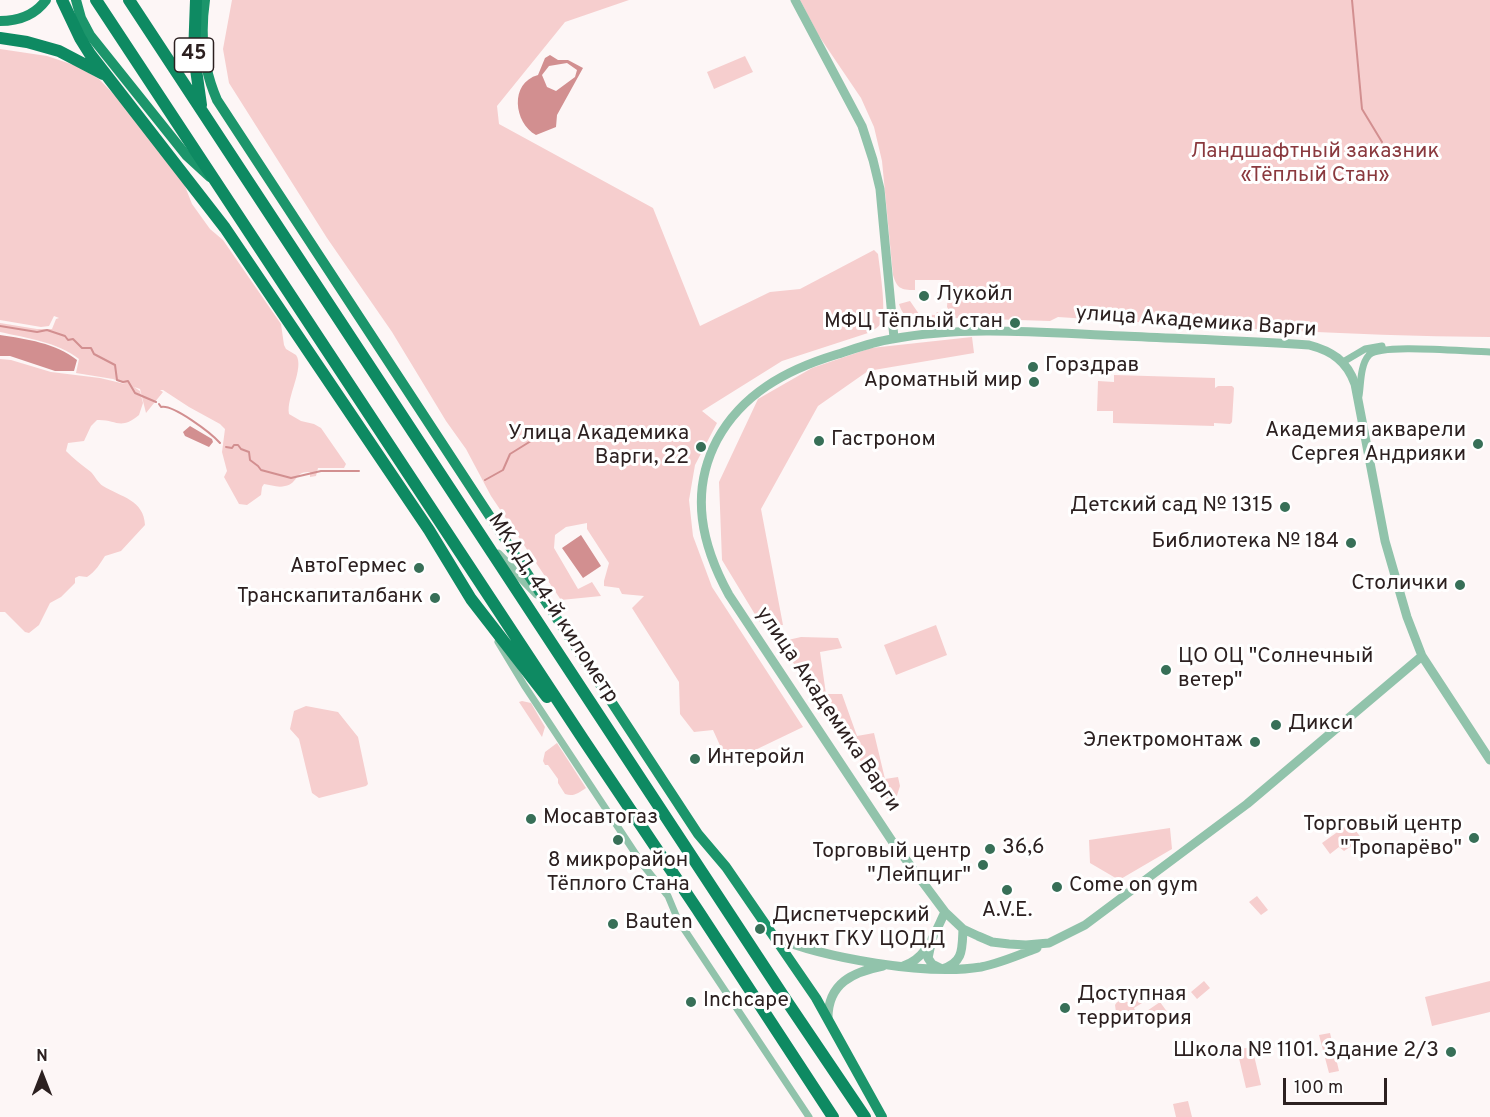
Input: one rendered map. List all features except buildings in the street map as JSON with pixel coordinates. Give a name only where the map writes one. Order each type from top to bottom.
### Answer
[{"type":"highway","points":[[62,0],[90,54],[225,228],[429,530],[471,598],[532,679],[583,740]]},
{"type":"highway","points":[[96,0],[833,1117]]},
{"type":"highway","name":"МКАД, 44-й километр","points":[[129,0],[865,1117]]},
{"type":"highway","name":"45","points":[[196,0],[194,55],[202,110]]},
{"type":"highway","points":[[0,38],[27,42],[59,51],[109,77]]},
{"type":"main road","points":[[0,21],[22,18],[34,12],[46,0]]},
{"type":"main road","points":[[76,0],[81,18],[90,35],[186,154],[221,188]]},
{"type":"main road","points":[[205,0],[202,32],[204,54],[208,80],[217,100],[698,834],[726,867],[828,1018],[882,1117]]},
{"type":"street","points":[[795,0],[862,126],[873,160],[880,189],[894,338]]},
{"type":"street","name":"улица Академика Варги","points":[[1343,362],[1324,349],[1309,345],[1016,332],[959,332],[894,338],[860,347],[803,366],[780,377],[751,397],[736,411],[714,446],[704,470],[700,510],[712,559],[729,596],[892,841],[945,912],[963,929],[992,942],[1041,944],[1056,940],[1085,925],[1211,832],[1302,759],[1422,657]]},
{"type":"street","points":[[1490,352],[1372,346],[1343,362],[1352,376],[1359,400],[1390,561],[1422,657],[1490,760]]},
{"type":"street","points":[[1359,400],[1363,368],[1367,357],[1377,350],[1402,349]]},
{"type":"street","points":[[483,539],[549,606]]},
{"type":"street","points":[[471,598],[524,685],[643,865],[668,896],[678,920],[809,1117]]},
{"type":"street","points":[[774,937],[821,951],[901,966],[910,964],[918,958],[933,937],[945,912]]},
{"type":"street","points":[[933,937],[928,958],[932,964],[942,969],[950,967],[957,963],[960,957],[963,929]]},
{"type":"street","points":[[828,1018],[831,997],[837,987],[845,980],[866,970],[884,966],[942,969],[979,967],[1000,963],[1056,940]]},
{"type":"green space","points":[[232,0],[629,0],[565,22],[497,106],[499,124],[653,208],[700,326],[770,292],[800,289],[874,250],[878,254],[883,315],[878,327],[868,333],[782,361],[702,411],[717,423],[695,465],[689,500],[693,536],[712,587],[803,727],[728,763],[713,730],[694,732],[680,714],[679,682],[632,608],[644,596],[622,594],[619,588],[604,586],[609,563],[587,529],[587,523],[566,527],[555,535],[554,548],[578,589],[592,582],[601,596],[561,600],[491,496],[466,449],[446,421],[392,332],[327,238],[229,83],[223,49]]},
{"type":"green space","name":"Ландшафтный заказник «Тёплый Стан»","points":[[800,0],[1490,0],[1490,337],[1328,333],[1058,317],[1050,321],[954,318],[947,307],[949,280],[915,280],[915,290],[903,289],[896,283],[893,275],[882,161],[874,127],[861,98],[819,36]]},
{"type":"green space","points":[[0,49],[47,56],[77,66],[99,79],[123,104],[183,181],[192,204],[210,229],[223,240],[281,324],[284,345],[296,355],[298,361],[289,414],[321,428],[346,464],[344,468],[318,468],[316,476],[310,477],[310,472],[301,473],[293,482],[285,486],[264,484],[261,495],[247,505],[239,504],[224,477],[227,471],[222,452],[225,429],[163,390],[160,390],[163,392],[146,413],[140,389],[134,387],[140,391],[143,403],[139,415],[133,420],[122,423],[97,420],[91,426],[84,441],[68,443],[66,451],[91,472],[101,485],[136,505],[141,510],[145,525],[121,551],[105,556],[90,575],[75,578],[75,583],[61,597],[50,603],[39,625],[29,633],[25,632],[5,612],[0,612],[0,359],[51,372],[100,378],[125,384],[113,379],[76,373],[79,359],[71,353],[41,341],[0,332],[0,323],[52,329],[56,319],[59,318],[54,316],[49,326],[41,327],[0,320]]},
{"type":"green space","points":[[745,56],[753,72],[714,89],[707,72]]},
{"type":"green space","points":[[910,301],[919,314],[935,315],[937,312],[944,320],[917,322],[911,320],[906,317],[899,304]]},
{"type":"green space","points":[[972,337],[974,353],[868,371],[818,406],[761,509],[783,625],[762,626],[722,560],[719,482],[758,399],[812,368],[871,348]]},
{"type":"green space","points":[[1114,375],[1215,378],[1215,388],[1232,386],[1234,388],[1232,422],[1230,424],[1214,423],[1214,426],[1113,423],[1113,411],[1097,411],[1098,381],[1114,382]]},
{"type":"green space","points":[[936,625],[947,655],[896,675],[884,645]]},
{"type":"green space","points":[[801,637],[838,638],[842,648],[820,652],[826,694],[842,694],[857,736],[874,733],[885,779],[898,777],[900,786],[893,808],[779,642]]},
{"type":"green space","points":[[519,702],[531,703],[545,727],[542,737]]},
{"type":"green space","points":[[306,706],[338,712],[358,737],[368,784],[366,786],[319,798],[312,793],[299,739],[290,729],[294,711]]},
{"type":"green space","points":[[557,743],[586,788],[576,794],[565,794],[558,779],[543,761],[545,752]]},
{"type":"green space","points":[[1350,823],[1362,839],[1344,851],[1339,847],[1330,854],[1322,843]]},
{"type":"green space","points":[[1170,828],[1172,849],[1119,880],[1090,863],[1089,840]]},
{"type":"green space","points":[[1257,896],[1268,910],[1261,915],[1249,902]]},
{"type":"green space","points":[[1204,981],[1210,988],[1197,999],[1191,992]]},
{"type":"green space","points":[[1490,981],[1490,1012],[1432,1026],[1425,997]]},
{"type":"green space","points":[[1137,997],[1142,1003],[1134,1008],[1138,1017],[1136,1025],[1128,1026],[1124,1023],[1118,1027],[1110,1017],[1116,1012],[1115,1005],[1121,1001],[1129,1003]]},
{"type":"green space","points":[[1160,1002],[1168,1013],[1149,1027],[1141,1015]]},
{"type":"green space","points":[[1330,1033],[1339,1071],[1329,1073],[1319,1035]]},
{"type":"green space","points":[[1252,1047],[1261,1085],[1246,1088],[1238,1054],[1240,1049]]},
{"type":"green space","points":[[1188,1101],[1192,1117],[1176,1117],[1173,1104]]},
{"type":"shaded area","points":[[550,55],[558,60],[568,60],[583,68],[557,115],[556,127],[536,135],[523,122],[519,113],[519,94],[522,86],[529,79],[538,75],[545,58]],"holes":[[[567,63],[577,70],[575,77],[556,91],[547,87],[542,75],[549,66]]]},
{"type":"shaded area","points":[[0,335],[60,349],[77,360],[74,371],[55,371],[10,356],[0,356]]},
{"type":"shaded area","points":[[190,426],[212,439],[213,442],[209,447],[185,436],[183,432]]},
{"type":"shaded area","points":[[581,535],[601,566],[583,578],[562,548]]},
{"type":"waterway","points":[[1352,0],[1362,109],[1382,142]]},
{"type":"waterway","points":[[0,326],[37,332],[47,330],[65,336],[68,340],[73,339],[82,348],[91,348],[94,354],[115,365],[117,380],[128,381],[135,393],[156,402]]},
{"type":"waterway","points":[[159,404],[161,407],[167,407],[192,420],[220,443]]},
{"type":"waterway","points":[[485,480],[503,470],[510,454],[539,436]]},
{"type":"waterway","points":[[226,447],[232,448],[238,445],[249,452],[250,460],[261,470],[291,478],[321,471],[359,471]]},
{"type":"place","name":"Лукойл","points":[[924,296]]},
{"type":"place","name":"МФЦ Тёплый стан","points":[[1015,323]]},
{"type":"place","name":"Горздрав","points":[[1033,367]]},
{"type":"place","name":"Ароматный мир","points":[[1034,382]]},
{"type":"place","name":"Гастроном","points":[[819,441]]},
{"type":"place","name":"Академия акварели Сергея Андрияки","points":[[1478,444]]},
{"type":"place","name":"Улица Академика Варги, 22","points":[[701,447]]},
{"type":"place","name":"Детский сад № 1315","points":[[1285,507]]},
{"type":"place","name":"Библиотека № 184","points":[[1351,543]]},
{"type":"place","name":"АвтоГермес","points":[[419,568]]},
{"type":"place","name":"Столички","points":[[1460,585]]},
{"type":"place","name":"Транскапиталбанк","points":[[435,598]]},
{"type":"place","name":"ЦО ОЦ \"Солнечный ветер\"","points":[[1166,670]]},
{"type":"place","name":"Дикси","points":[[1276,725]]},
{"type":"place","name":"Электромонтаж","points":[[1255,742]]},
{"type":"place","name":"Интеройл","points":[[695,759]]},
{"type":"place","name":"Мосавтогаз","points":[[531,819]]},
{"type":"place","name":"Торговый центр \"Тропарёво\"","points":[[1474,838]]},
{"type":"place","name":"8 микрорайон Тёплого Стана","points":[[618,840]]},
{"type":"place","name":"36,6","points":[[990,849]]},
{"type":"place","name":"Торговый центр \"Лейпциг\"","points":[[983,865]]},
{"type":"place","name":"Come on gym","points":[[1057,887]]},
{"type":"place","name":"A.V.E.","points":[[1007,890]]},
{"type":"place","name":"Bauten","points":[[613,924]]},
{"type":"place","name":"Диспетчерский пункт ГКУ ЦОДД","points":[[760,929]]},
{"type":"place","name":"Inchcape","points":[[691,1002]]},
{"type":"place","name":"Доступная территория","points":[[1065,1008]]},
{"type":"place","name":"Школа № 1101. Здание 2/3","points":[[1451,1052]]}]
